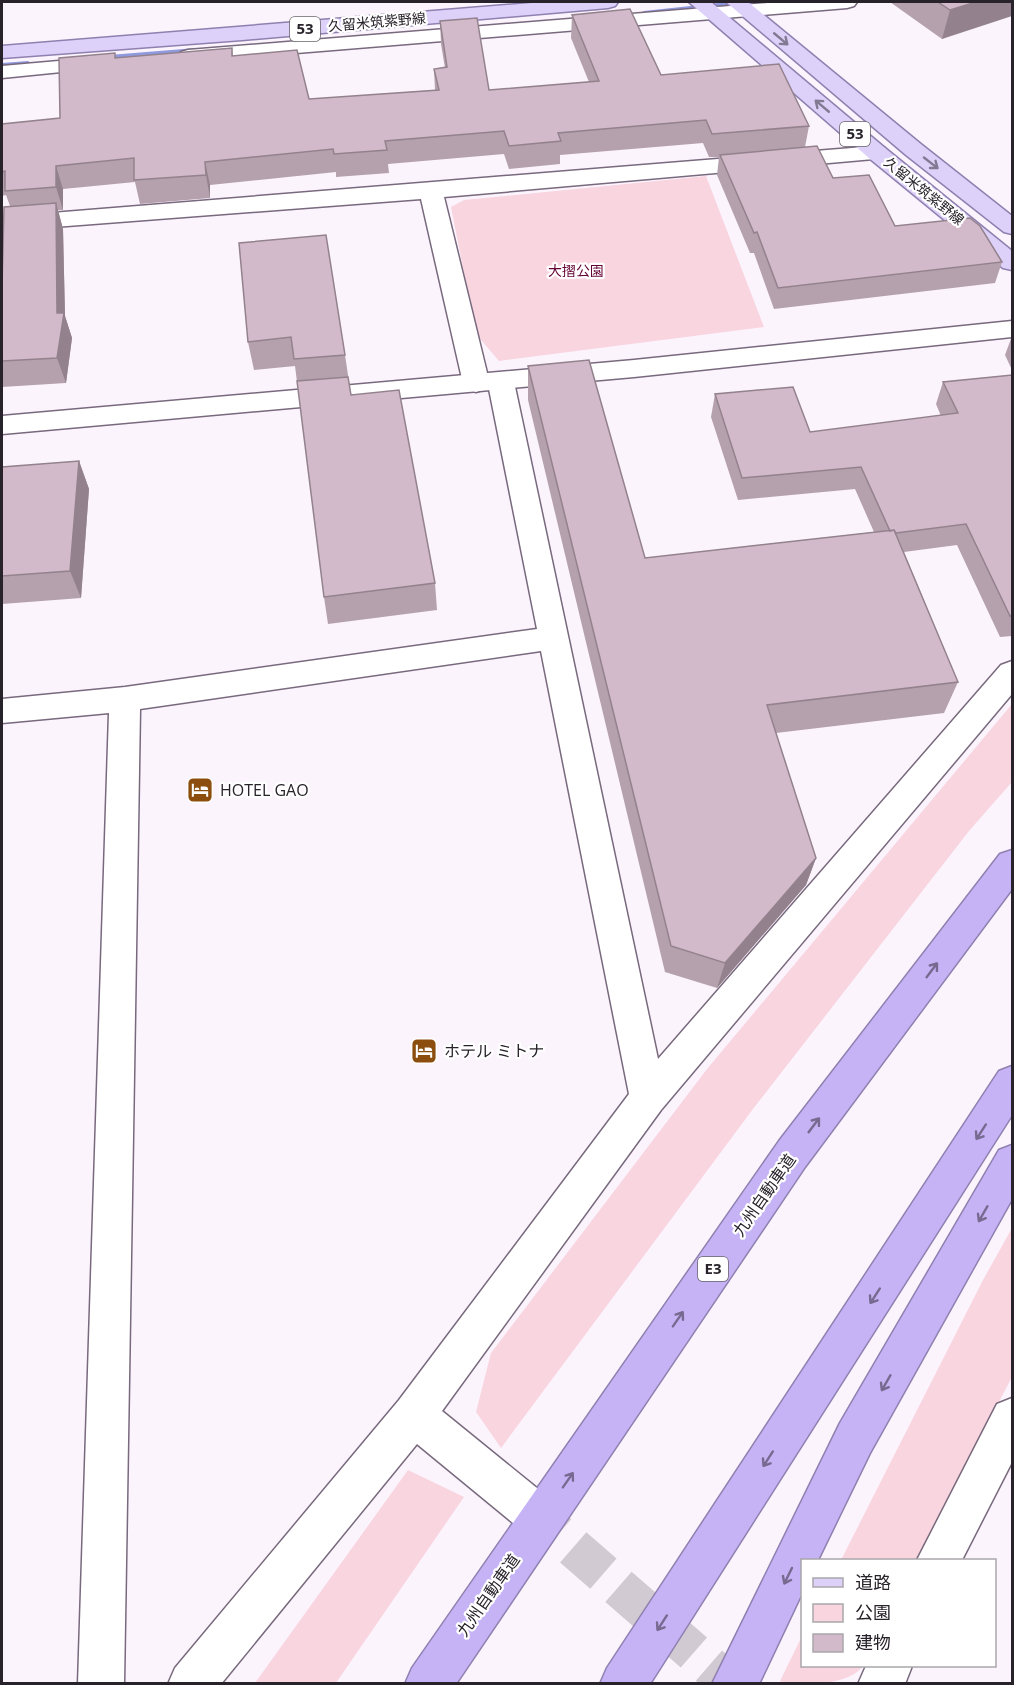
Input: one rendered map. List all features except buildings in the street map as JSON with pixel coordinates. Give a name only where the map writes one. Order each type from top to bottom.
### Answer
[{"type":"highway","name":"九州自動車道","points":[[428,1683],[792,1154],[1012,864]]},
{"type":"highway","points":[[623,1683],[1012,1083]]},
{"type":"highway","points":[[735,1683],[855,1438],[1012,1164]]},
{"type":"main road","name":"久留米筑紫野線","points":[[2,52],[608,2]]},
{"type":"main road","name":"久留米筑紫野線","points":[[740,5],[914,150],[1012,227]]},
{"type":"main road","name":"久留米筑紫野線","points":[[705,7],[877,153],[1012,263]]},
{"type":"street","points":[[2,72],[705,7],[847,2]]},
{"type":"street","points":[[2,224],[431,191],[877,153]]},
{"type":"street","points":[[431,191],[489,383],[553,638],[648,1098]]},
{"type":"street","points":[[2,425],[774,356],[1012,329]]},
{"type":"street","points":[[2,711],[125,699],[553,638]]},
{"type":"street","points":[[191,1683],[414,1415],[648,1098],[1012,673]]},
{"type":"street","points":[[101,1683],[125,699]]},
{"type":"street","points":[[414,1415],[528,1508]]},
{"type":"street","points":[[940,1559],[1012,1419]]},
{"type":"street","points":[[881,1683],[888,1667]]},
{"type":"green space","name":"大摺公園","points":[[706,176],[764,327],[499,361],[476,334],[451,207],[464,200]]},
{"type":"green space","points":[[1012,704],[1012,782],[969,831],[753,1109],[501,1448],[476,1412],[491,1353],[707,1069]]},
{"type":"green space","points":[[1012,1228],[1012,1377],[918,1559],[842,1559],[983,1280]]},
{"type":"green space","points":[[408,1470],[464,1497],[336,1683],[255,1683]]},
{"type":"green space","points":[[801,1638],[801,1667],[862,1667],[849,1677],[829,1682],[787,1684],[780,1681]]},
{"type":"waterway","points":[[644,14],[746,2]]},
{"type":"waterway","points":[[97,59],[196,51]]},
{"type":"waterway","points":[[2,66],[28,64]]},
{"type":"tunnel","points":[[528,1508],[730,1684]]},
{"type":"place","name":"HOTEL GAO","points":[[200,790]]},
{"type":"place","name":"ホテル ミトナ","points":[[424,1051]]}]
